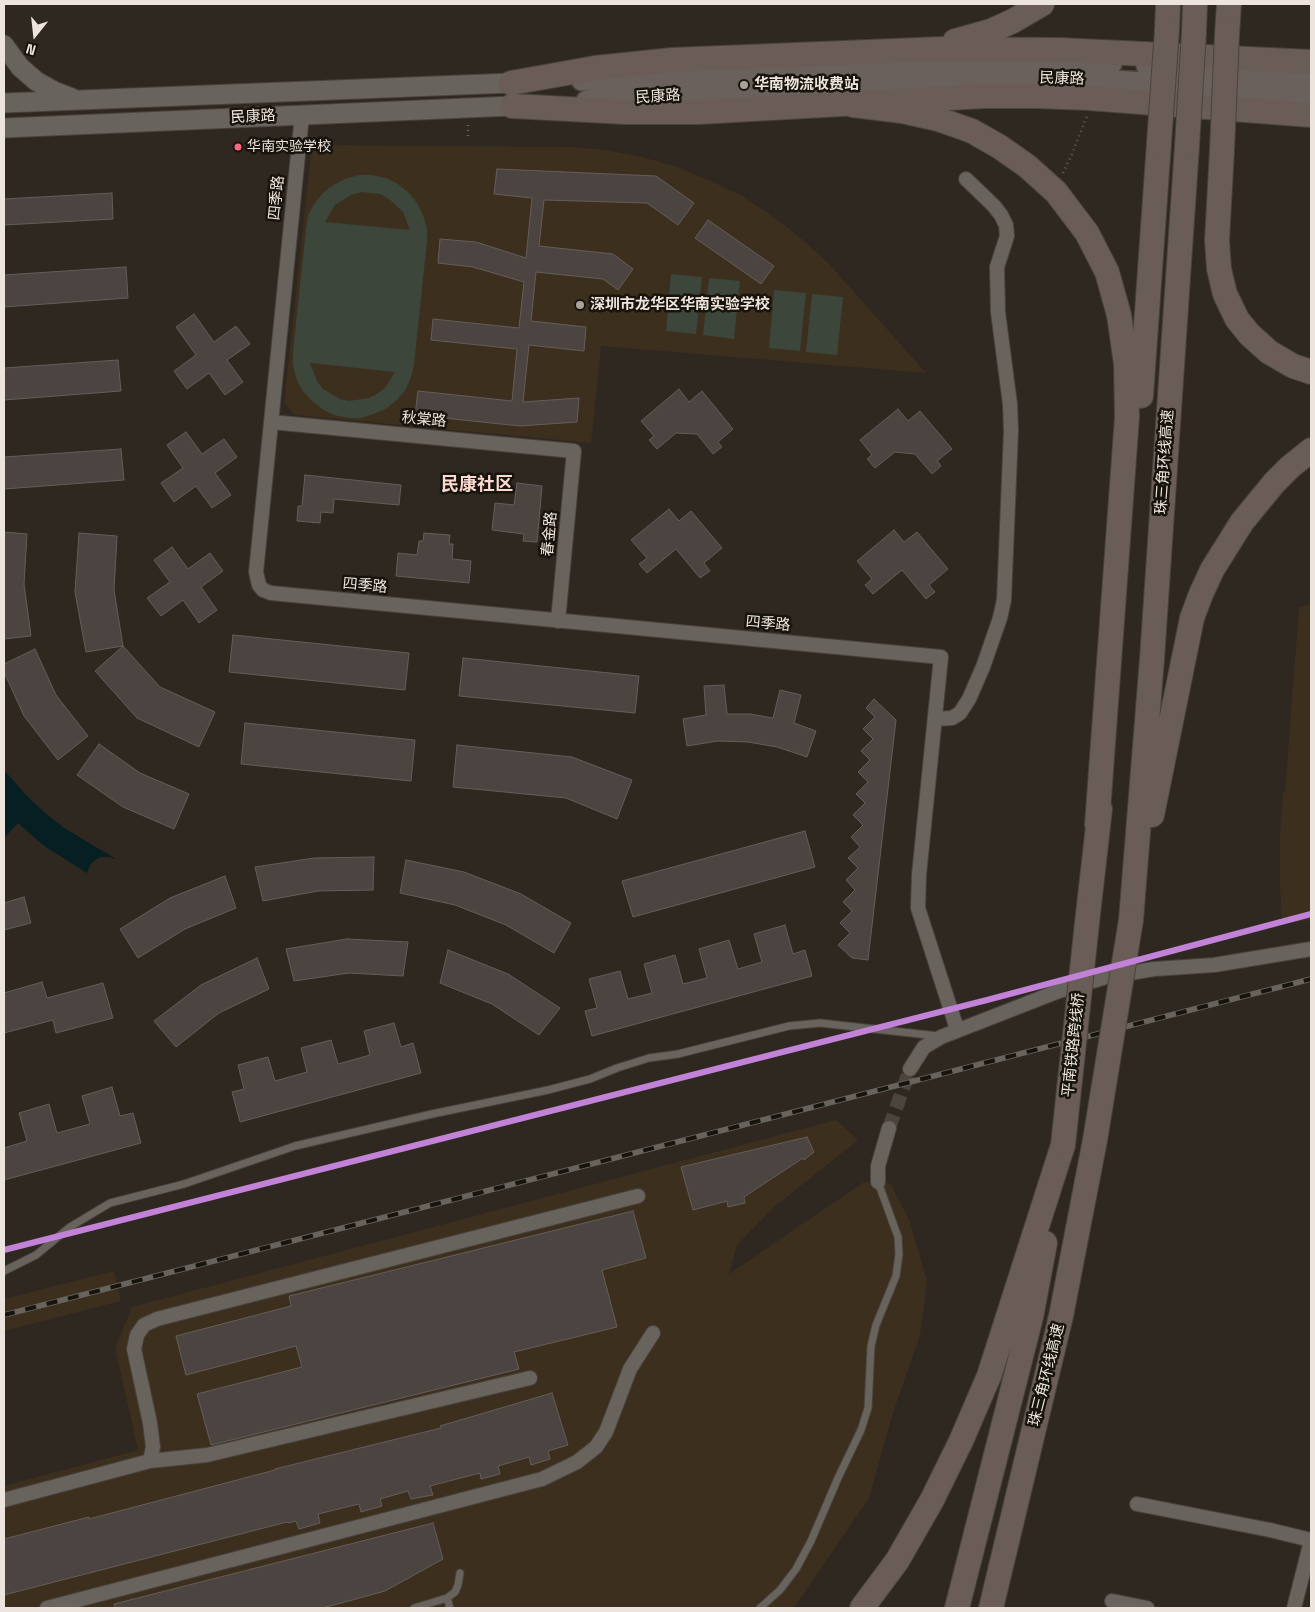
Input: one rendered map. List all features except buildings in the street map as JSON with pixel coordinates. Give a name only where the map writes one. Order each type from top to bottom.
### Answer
[{"type":"highway","points":[[884,52],[963,40],[991,31],[1013,21],[1042,4]]},
{"type":"highway","name":"珠三角环线高速","points":[[1088,914],[1097,825],[1123,648],[1168,4]]},
{"type":"highway","name":"珠三角环线高速","points":[[990,1608],[1061,1316],[1095,1140],[1131,920],[1152,659],[1195,4]]},
{"type":"highway","points":[[1229,4],[1217,240],[1219,269],[1225,294],[1237,319],[1248,334],[1277,357],[1293,366],[1311,372]]},
{"type":"highway","points":[[511,83],[634,63],[884,52],[997,49],[1060,50],[1301,61]]},
{"type":"highway","points":[[512,106],[662,113],[853,105],[985,96],[1036,96],[1311,115]]},
{"type":"highway","points":[[853,105],[902,110],[938,119],[972,131],[1000,147],[1027,166],[1056,192],[1087,234],[1107,272],[1119,315],[1126,364],[1126,417],[1097,825]]},
{"type":"highway","points":[[1131,920],[1192,618],[1201,594],[1217,561],[1242,522],[1274,483],[1311,450]]},
{"type":"highway","name":"平南铁路跨线桥","points":[[1063,1145],[1088,914]]},
{"type":"highway","points":[[862,1608],[897,1561],[932,1500],[961,1441],[989,1376],[1063,1145]]},
{"type":"highway","name":"珠三角环线高速","points":[[958,1608],[1031,1317],[1063,1145]]},
{"type":"main road","points":[[4,45],[20,68],[36,81],[54,91],[78,100]]},
{"type":"main road","name":"民康路","points":[[4,103],[994,62],[1096,64],[1311,75]]},
{"type":"main road","name":"民康路","points":[[4,128],[512,106],[878,82],[1004,77],[1080,79],[1311,93]]},
{"type":"main road","points":[[370,89],[371,112]]},
{"type":"street","name":"四季路","points":[[302,115],[256,572],[259,585],[263,590],[270,593],[941,657],[935,719]]},
{"type":"street","points":[[958,1030],[918,908],[919,874],[935,719],[952,718],[960,713],[969,699],[995,634],[1004,600],[1011,431],[1010,404],[998,312],[997,267],[1007,236],[1006,225],[994,206],[966,179]]},
{"type":"street","name":"秋棠路","points":[[271,422],[574,451]]},
{"type":"street","name":"春金路","points":[[558,621],[574,451]]},
{"type":"street","points":[[910,1069],[924,1047],[941,1037],[1059,991],[1106,977],[1154,969],[1214,965],[1311,949]]},
{"type":"street","points":[[878,1182],[878,1166],[889,1128]]},
{"type":"street","points":[[150,1461],[153,1447],[150,1423],[134,1348],[136,1334],[144,1325],[157,1319],[638,1196]]},
{"type":"street","points":[[46,1608],[542,1479],[578,1462],[596,1447],[606,1432],[630,1369],[653,1333]]},
{"type":"street","points":[[4,1500],[150,1461],[207,1455],[530,1378]]},
{"type":"street","points":[[1137,1504],[1311,1540],[1294,1608]]},
{"type":"street","points":[[1112,1601],[1147,1608]]},
{"type":"lane","points":[[4,1271],[36,1255],[70,1227],[110,1203],[184,1184],[295,1146],[432,1114],[548,1090],[590,1079],[649,1058],[678,1054],[789,1026],[820,1023],[941,1037]]},
{"type":"lane","points":[[760,1608],[780,1590],[796,1569],[811,1541],[861,1430],[868,1408],[871,1346],[876,1325],[896,1276],[899,1254],[898,1237],[878,1182]]},
{"type":"lane","points":[[414,1608],[447,1598],[455,1592],[460,1573]]},
{"type":"lane","points":[[447,1598],[450,1608]]},
{"type":"path","points":[[468,125],[468,137]]},
{"type":"shaded area","name":"深圳市龙华区华南实验学校","points":[[312,145],[569,147],[606,150],[642,157],[677,167],[744,197],[774,217],[803,240],[830,265],[926,373],[601,346],[591,443],[295,415],[284,403]]},
{"type":"shaded area","points":[[1311,603],[1311,920],[1282,924],[1280,837],[1299,608]]},
{"type":"shaded area","points":[[836,1120],[858,1140],[773,1208],[737,1245],[729,1274],[864,1182],[890,1183],[910,1222],[927,1281],[920,1335],[893,1413],[869,1498],[794,1608],[4,1608],[4,1486],[138,1450],[115,1348],[132,1307]]},
{"type":"shaded area","points":[[114,1271],[121,1301],[4,1331],[4,1299]]},
{"type":"green space","points":[[359,175],[372,175],[386,178],[398,184],[417,203],[427,228],[414,365],[411,377],[406,389],[397,400],[387,408],[361,418],[334,415],[322,409],[302,390],[296,378],[293,365],[308,216],[314,204],[323,193],[345,179]],"holes":[[[361,192],[380,194],[389,199],[403,212],[410,230],[325,222],[335,205],[351,195]],[[311,363],[395,372],[385,388],[377,394],[369,398],[349,401],[340,399],[323,389],[317,381]]]},
{"type":"green space","points":[[671,274],[702,277],[696,334],[666,331]]},
{"type":"green space","points":[[709,278],[740,281],[734,339],[703,335]]},
{"type":"green space","points":[[774,290],[806,293],[800,351],[769,348]]},
{"type":"green space","points":[[812,294],[843,297],[837,355],[806,352]]},
{"type":"water","points":[[4,770],[25,794],[64,828],[116,859],[101,857],[90,865],[87,873],[43,845],[18,823],[4,838]]},
{"type":"tunnel","points":[[889,1128],[910,1069]]},
{"type":"railway","points":[[4,1315],[1311,979]]},
{"type":"transit line","points":[[4,1250],[987,1000],[1311,914]]},
{"type":"place","name":"华南物流收费站","points":[[744,85]]},
{"type":"place","name":"华南实验学校","points":[[238,147]]},
{"type":"place","name":"深圳市龙华区华南实验学校","points":[[580,305]]},
{"type":"district","name":"民康社区","points":[[477,485]]}]
